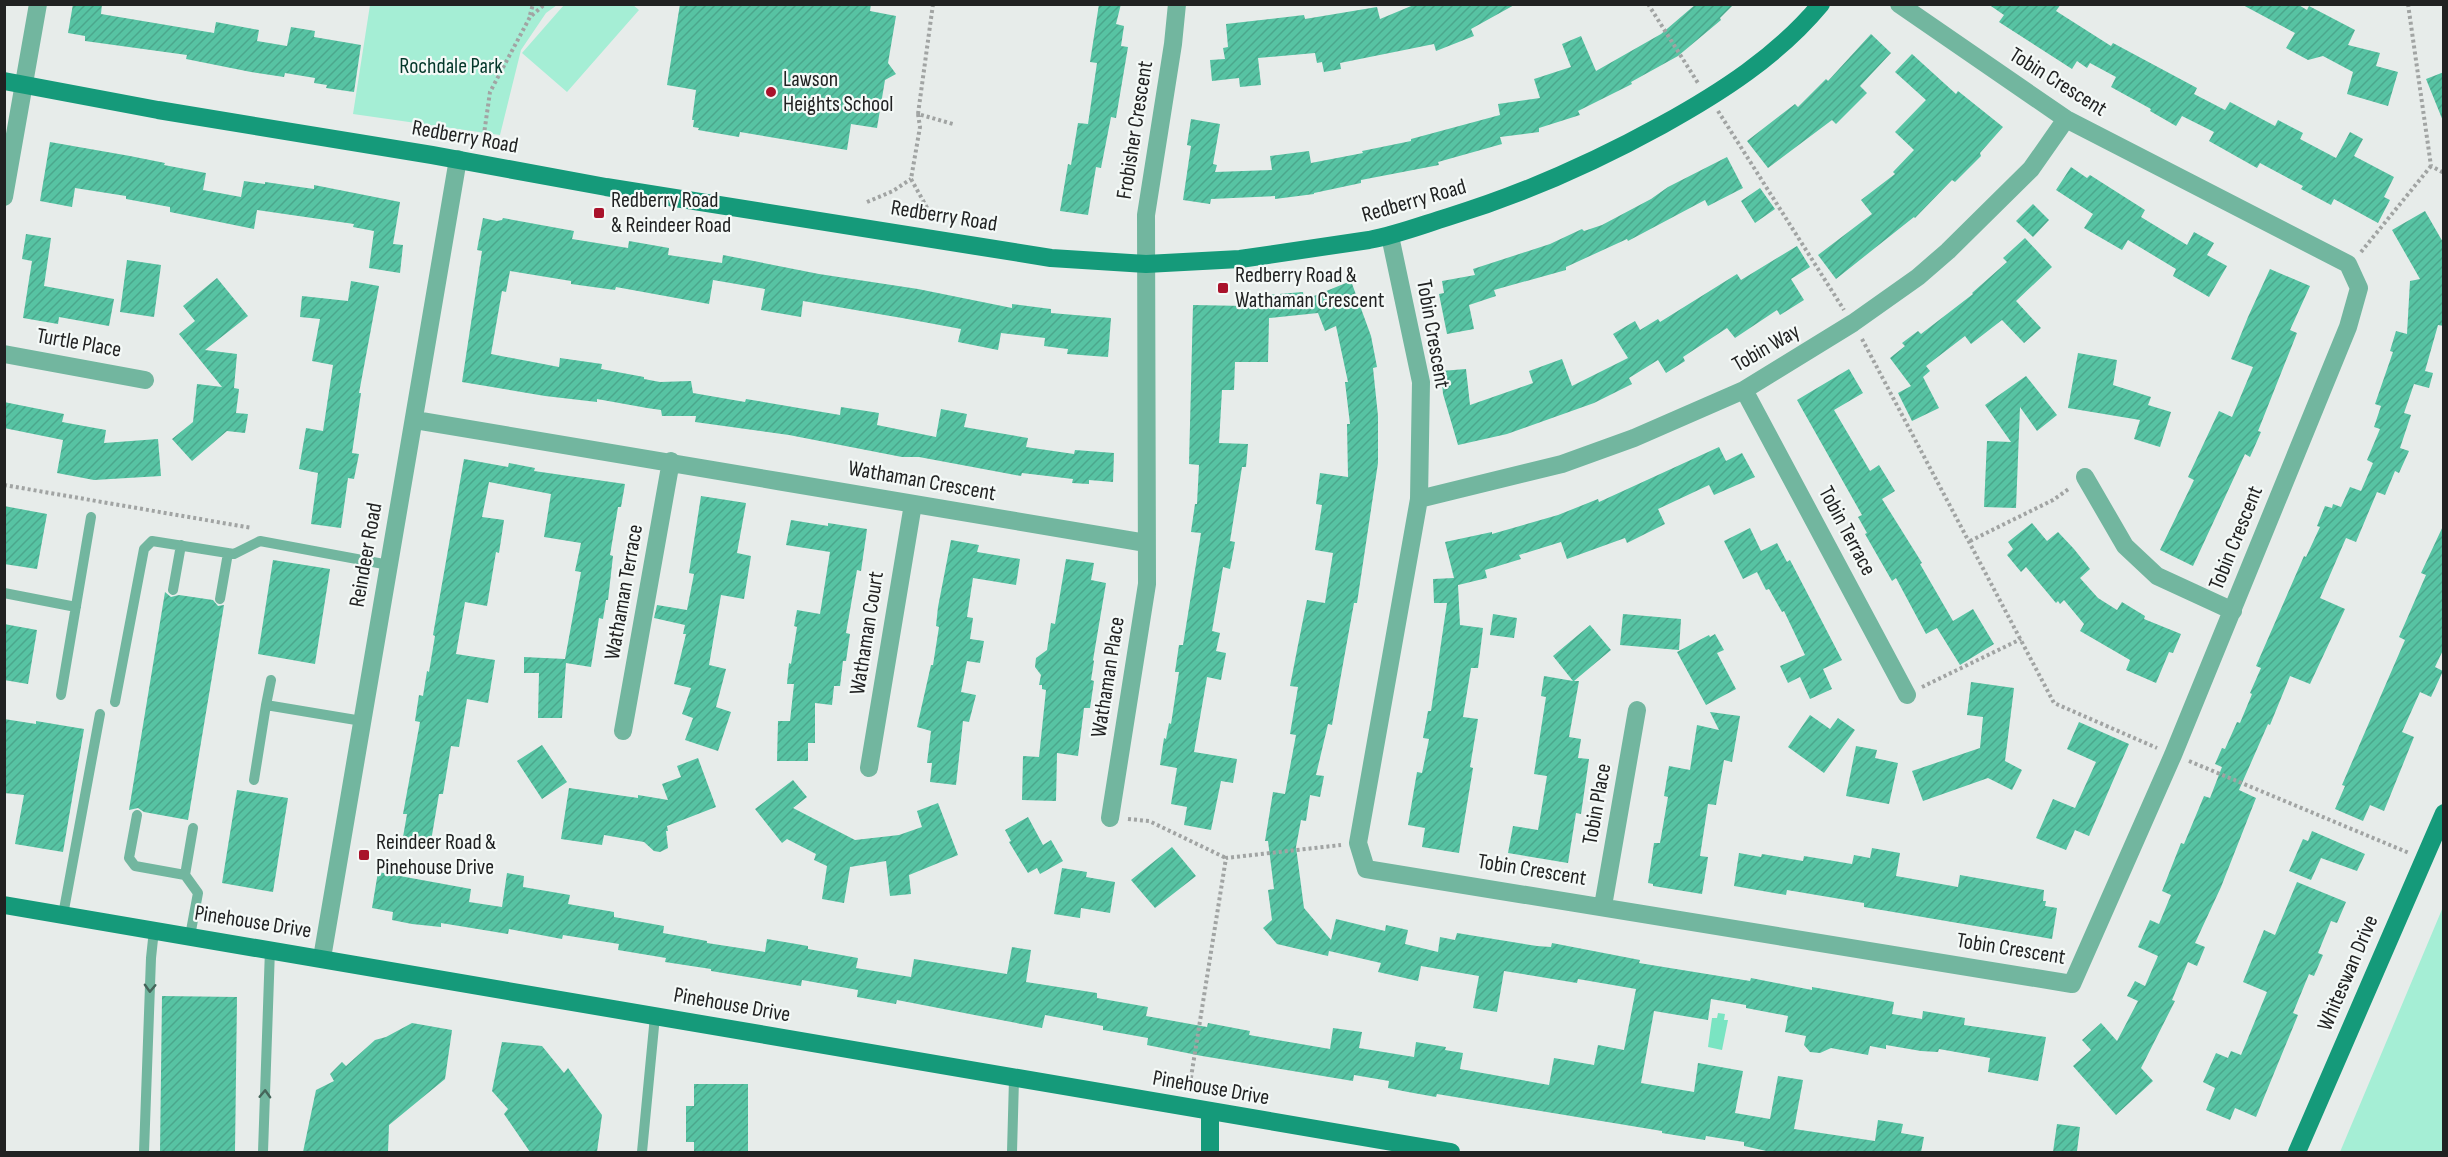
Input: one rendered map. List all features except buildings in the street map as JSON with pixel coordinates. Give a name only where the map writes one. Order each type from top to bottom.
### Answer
[{"type":"street","points":[[4,197],[38,4]]},
{"type":"street","name":"Frobisher Crescent","points":[[1146,264],[1146,215],[1173,44],[1177,4]]},
{"type":"street","name":"Redberry Road","points":[[4,81],[158,110],[458,159],[606,187],[1051,258],[1146,264],[1240,259],[1390,236],[1498,202],[1602,158],[1710,99],[1801,29],[1821,4]]},
{"type":"street","name":"Tobin Crescent","points":[[1390,236],[1421,382],[1419,499],[1358,843],[1366,869],[2072,984],[2173,755],[2233,611],[2348,327],[2359,288],[2348,264],[2066,119],[1899,4]]},
{"type":"street","name":"Tobin Way","points":[[1419,499],[1562,464],[1634,438],[1744,390],[1853,323],[1918,277],[2031,169],[2066,119]]},
{"type":"street","name":"Reindeer Road","points":[[322,958],[458,159]]},
{"type":"street","points":[[1146,264],[1146,543]]},
{"type":"street","name":"Turtle Place","points":[[4,354],[145,380]]},
{"type":"street","name":"Tobin Terrace","points":[[1744,390],[1906,695]]},
{"type":"street","name":"Wathaman Crescent","points":[[415,420],[671,461],[1146,543]]},
{"type":"street","name":"Wathaman Terrace","points":[[624,731],[671,461]]},
{"type":"street","points":[[2085,477],[2125,546],[2157,576],[2233,611]]},
{"type":"street","name":"Wathaman Court","points":[[868,768],[913,504]]},
{"type":"street","name":"Wathaman Place","points":[[1110,818],[1147,584],[1146,543]]},
{"type":"street","name":"Tobin Place","points":[[1603,906],[1638,710]]},
{"type":"street","name":"Whiteswan Drive","points":[[2297,1152],[2444,813]]},
{"type":"street","name":"Pinehouse Drive","points":[[4,905],[270,949],[1210,1113],[1451,1152]]},
{"type":"street","points":[[1210,1113],[1210,1152]]},
{"type":"lane","points":[[61,695],[90,517]]},
{"type":"lane","points":[[115,702],[144,549],[152,541],[234,554],[260,541],[388,565]]},
{"type":"lane","points":[[173,590],[181,545]]},
{"type":"lane","points":[[220,599],[228,553]]},
{"type":"lane","points":[[4,594],[76,607]]},
{"type":"lane","points":[[254,780],[271,680]]},
{"type":"lane","points":[[266,705],[362,722]]},
{"type":"lane","points":[[63,915],[100,714]]},
{"type":"lane","points":[[137,815],[129,858],[135,866],[184,875],[198,893],[190,936]]},
{"type":"lane","points":[[184,875],[192,828]]},
{"type":"lane","points":[[144,1152],[154,930]]},
{"type":"lane","points":[[263,1152],[270,949]]},
{"type":"lane","points":[[642,1152],[655,1016]]},
{"type":"lane","points":[[1012,1152],[1014,1078]]},
{"type":"path","points":[[480,163],[490,92],[530,17],[533,4]]},
{"type":"path","points":[[530,17],[545,4]]},
{"type":"path","points":[[933,4],[918,114],[920,127],[911,179],[930,213],[939,214]]},
{"type":"path","points":[[1648,4],[1853,323],[2054,703],[2403,851]]},
{"type":"path","points":[[2368,246],[2431,166],[2408,4]]},
{"type":"path","points":[[918,114],[953,124]]},
{"type":"path","points":[[2431,166],[2444,173]]},
{"type":"path","points":[[867,202],[893,191],[911,179]]},
{"type":"path","points":[[4,485],[262,530]]},
{"type":"path","points":[[1970,541],[2053,501]]},
{"type":"path","points":[[1941,678],[2021,639]]},
{"type":"path","points":[[1149,821],[1226,858],[1331,846]]},
{"type":"path","points":[[1187,1109],[1226,858]]},
{"type":"green space","name":"Rochdale Park","points":[[370,4],[557,5],[546,13],[521,50],[500,135],[353,114]]},
{"type":"green space","points":[[564,5],[633,5],[639,10],[567,92],[522,53]]},
{"type":"green space","points":[[2443,907],[2443,1152],[2340,1152]]},
{"type":"shaded area","points":[[1718,1013],[1725,1014],[1724,1020],[1728,1020],[1722,1050],[1708,1047],[1712,1018],[1717,1018]]},
{"type":"place","name":"Lawson Heights School","points":[[771,92]]},
{"type":"place","name":"Redberry Road & Reindeer Road","points":[[599,213]]},
{"type":"place","name":"Redberry Road & Wathaman Crescent","points":[[1223,288]]},
{"type":"place","name":"Reindeer Road & Pinehouse Drive","points":[[364,855]]}]
